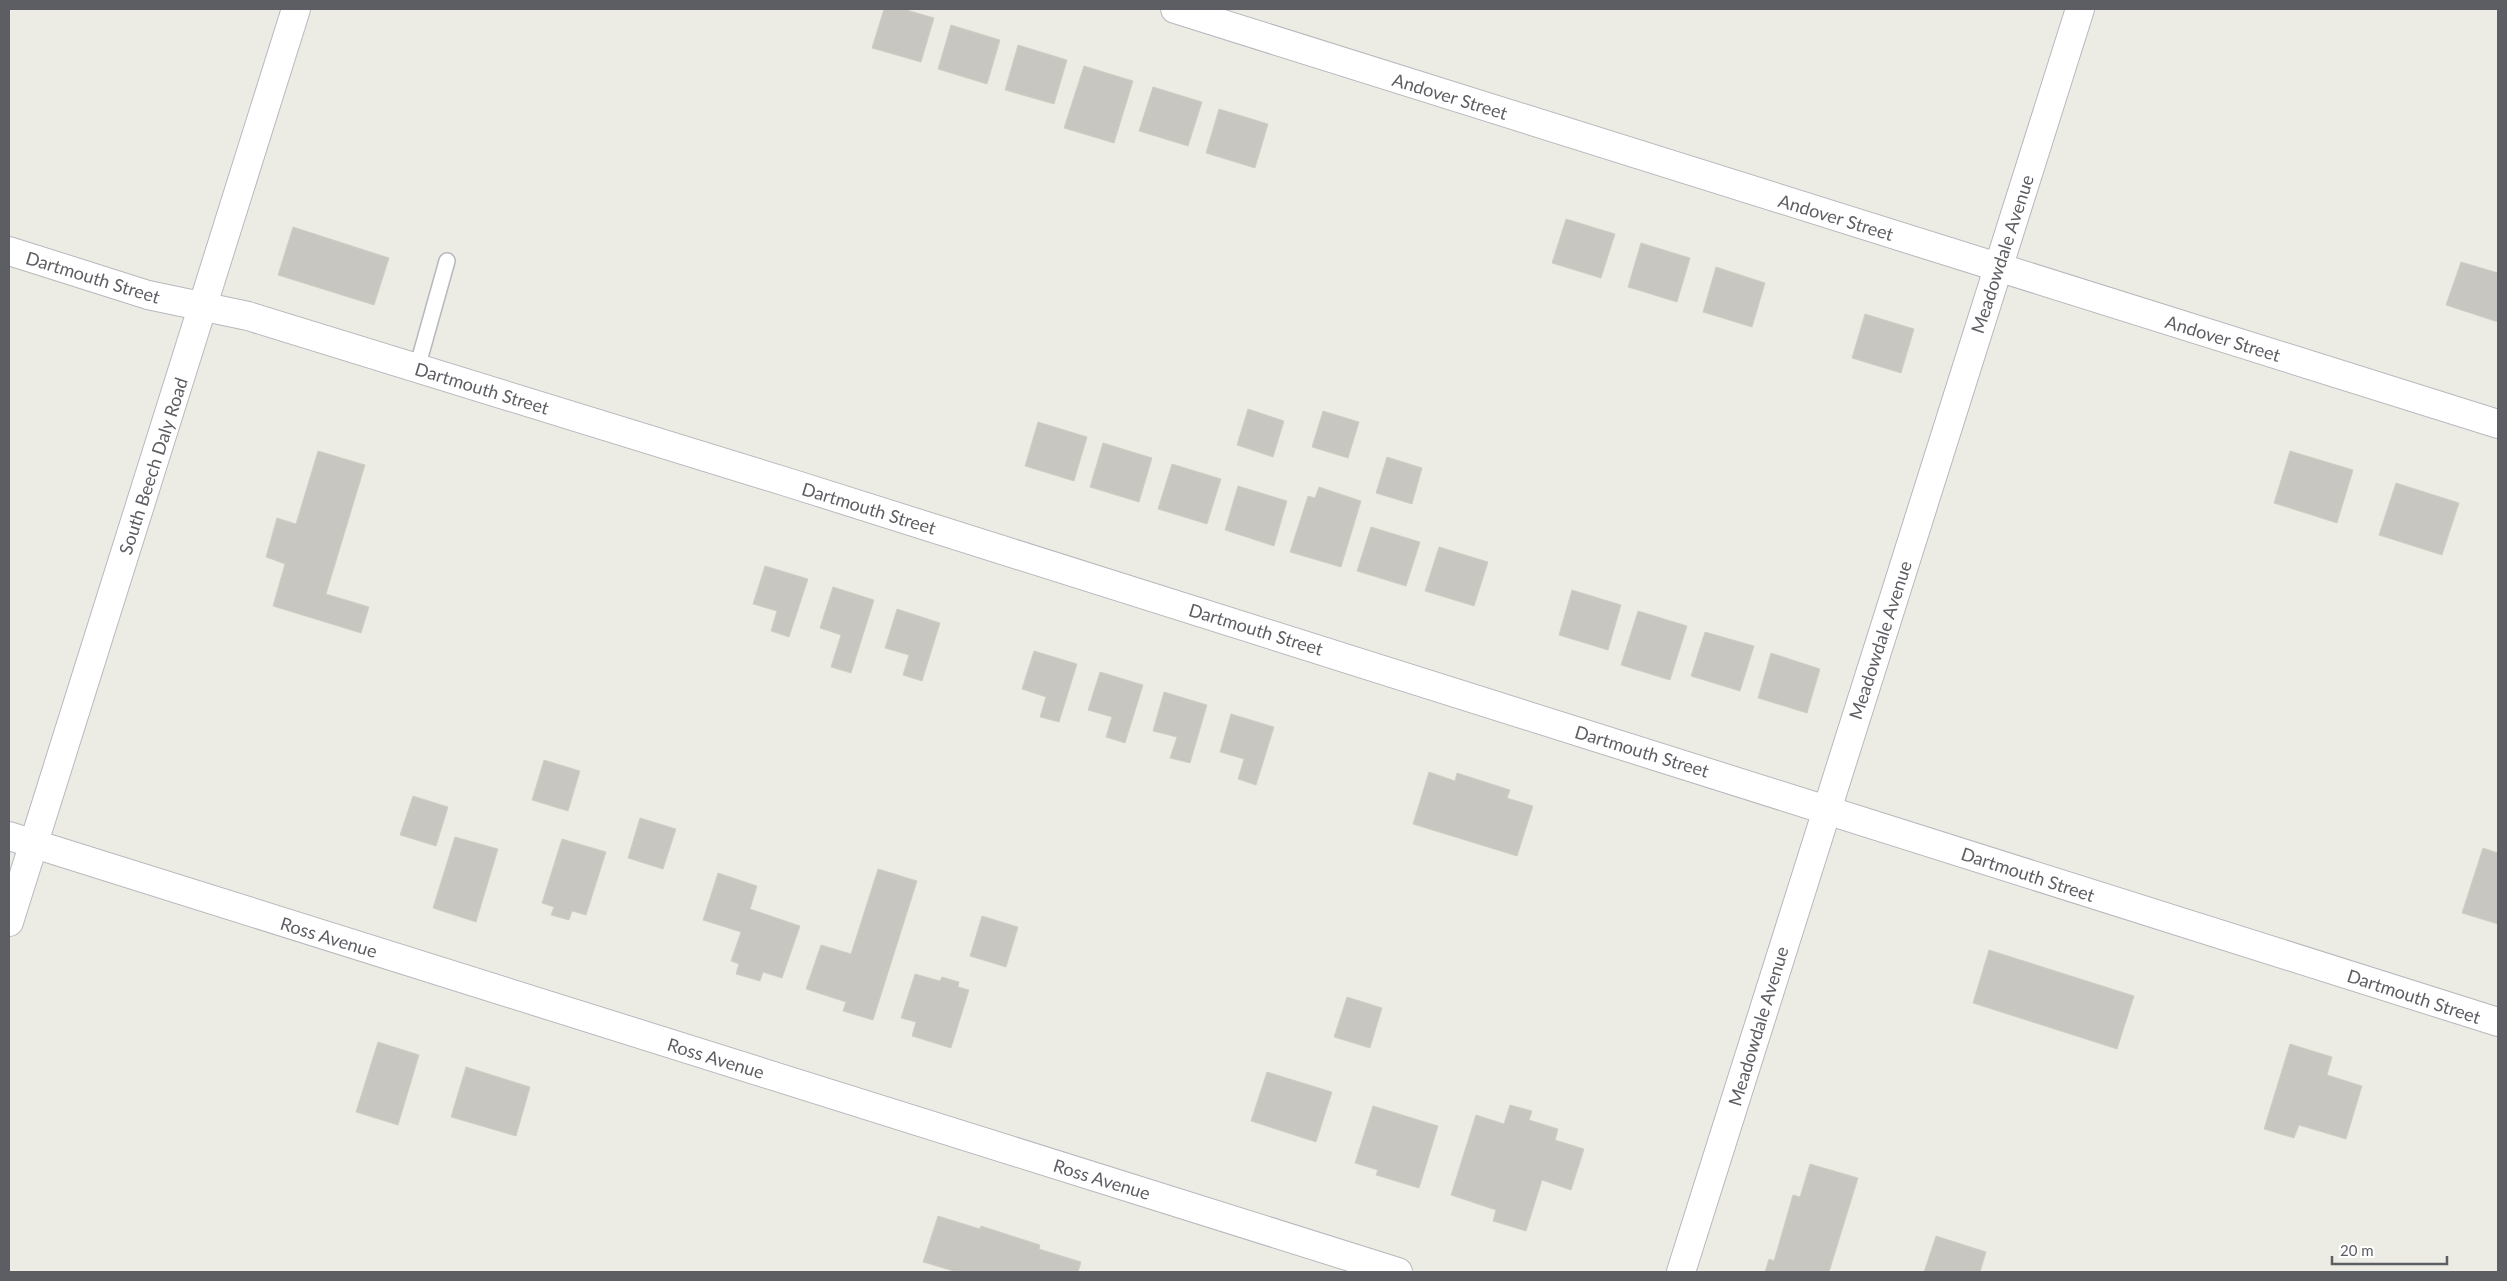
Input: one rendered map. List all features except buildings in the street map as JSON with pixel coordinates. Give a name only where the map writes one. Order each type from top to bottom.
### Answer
[{"type":"street","name":"South Beech Daly Road","points":[[9,922],[21,840],[204,307],[296,9]]},
{"type":"street","name":"Andover Street","points":[[1175,9],[2498,424]]},
{"type":"street","name":"Meadowdale Avenue","points":[[1681,1272],[2080,9]]},
{"type":"street","name":"Dartmouth Street","points":[[9,251],[148,295],[248,316],[418,368],[1827,809],[2498,1022]]},
{"type":"street","name":"Ross Avenue","points":[[21,840],[1398,1272]]},
{"type":"lane","points":[[418,368],[447,261]]}]
